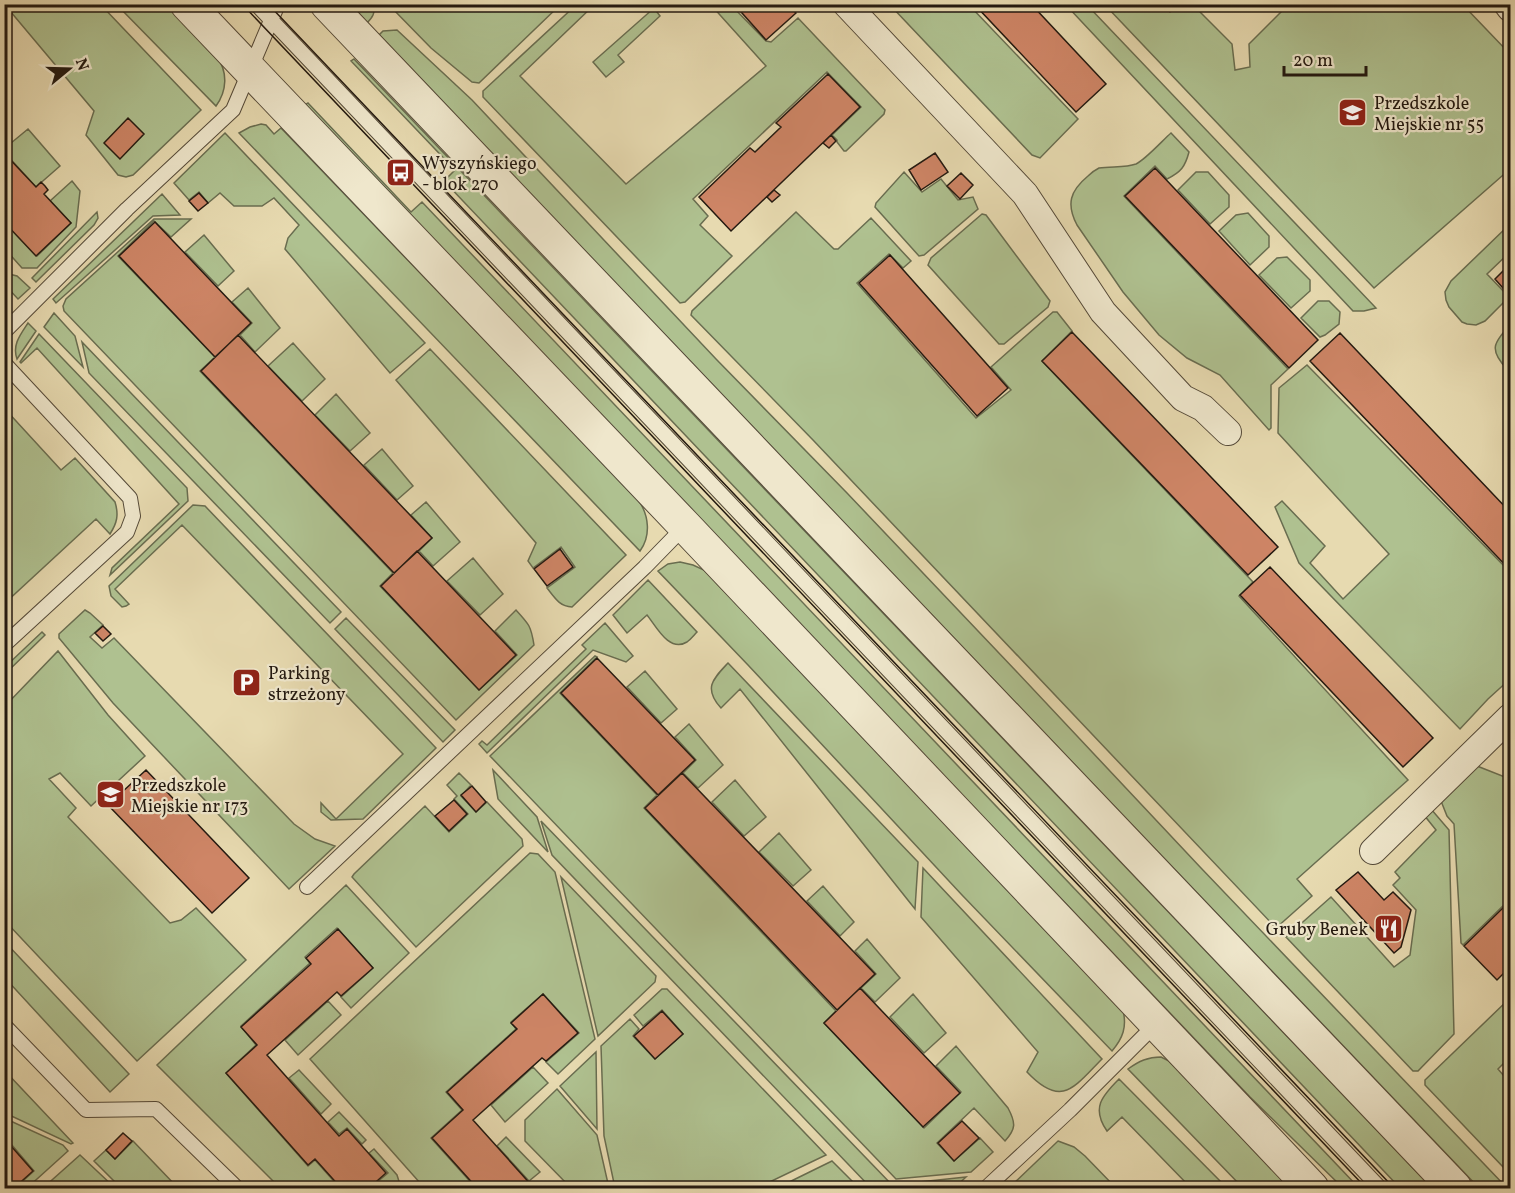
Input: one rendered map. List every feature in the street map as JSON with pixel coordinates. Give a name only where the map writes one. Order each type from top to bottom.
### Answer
[{"type":"street","points":[[187,4],[1312,1188]]},
{"type":"street","points":[[327,4],[1455,1188]]},
{"type":"street","points":[[846,4],[1025,194],[1102,312],[1183,398],[1203,408],[1228,432]]},
{"type":"street","points":[[1507,4],[1510,8]]},
{"type":"street","points":[[1373,851],[1510,717]]},
{"type":"lane","points":[[256,4],[1380,1188]]},
{"type":"lane","points":[[4,332],[127,209],[233,110],[278,4]]},
{"type":"lane","points":[[4,363],[130,498],[133,516],[127,532],[4,645]]},
{"type":"lane","points":[[307,887],[645,567],[685,526]]},
{"type":"lane","points":[[986,1188],[1071,1110],[1157,1023]]},
{"type":"lane","points":[[4,1025],[86,1110],[156,1109],[237,1188]]},
{"type":"green space","points":[[514,4],[520,10],[526,5],[560,5],[479,83],[472,82],[431,48],[389,5]]},
{"type":"green space","points":[[5,5],[101,5],[201,110],[133,175],[126,177],[118,175],[86,135],[94,111]]},
{"type":"green space","points":[[117,5],[167,5],[221,63],[225,82],[216,106]]},
{"type":"green space","points":[[352,5],[374,5],[371,19],[367,23]]},
{"type":"green space","points":[[576,5],[594,5],[520,76],[626,184],[766,66],[711,5],[731,5],[766,41],[771,42],[798,18],[885,110],[884,114],[844,151],[832,135],[861,107],[827,72],[693,199],[708,216],[700,225],[732,256],[685,302],[680,303],[483,97],[483,91]]},
{"type":"green space","points":[[890,5],[969,5],[1078,119],[1040,158],[1032,155]]},
{"type":"green space","points":[[1066,5],[1087,5],[1376,308],[1353,311]]},
{"type":"green space","name":"Przedszkole Miejskie nr 55","points":[[1105,5],[1163,5],[1170,12],[1179,5],[1193,5],[1232,44],[1235,70],[1250,67],[1249,44],[1288,5],[1463,5],[1510,54],[1510,169],[1374,288]]},
{"type":"green space","points":[[654,8],[660,16],[618,55],[624,62],[606,77],[593,62]]},
{"type":"green space","points":[[397,30],[472,100],[1507,1188],[1479,1188],[379,35],[383,31]]},
{"type":"green space","points":[[354,59],[1432,1188],[1400,1188],[444,181],[455,170],[351,61]]},
{"type":"green space","points":[[308,103],[411,212],[422,202],[1359,1188],[1343,1188],[1250,1097],[305,105]]},
{"type":"green space","points":[[261,124],[266,125],[274,134],[281,128],[639,501],[647,519],[646,539],[640,551],[239,133]]},
{"type":"green space","points":[[28,129],[60,166],[36,187],[5,153],[5,148]]},
{"type":"green space","points":[[225,133],[425,343],[390,373],[285,249],[288,238],[299,225],[274,198],[262,206],[234,206],[220,193],[208,203],[199,192],[189,200],[174,183]]},
{"type":"green space","points":[[1171,133],[1189,152],[1182,168],[1167,179],[1155,166],[1124,196],[1288,369],[1271,385],[1271,428],[1269,430],[1220,375],[1187,358],[1159,335],[1123,292],[1077,225],[1072,211],[1074,193],[1090,174],[1099,168],[1127,166],[1140,162]]},
{"type":"green space","points":[[904,172],[922,192],[941,179],[958,200],[973,197],[978,209],[924,255],[919,256],[875,207]]},
{"type":"green space","points":[[1196,172],[1208,172],[1229,195],[1229,207],[1210,224],[1178,190]]},
{"type":"green space","points":[[72,181],[80,191],[76,227],[37,268],[22,268],[5,249],[4,222],[37,256],[71,223],[50,201]]},
{"type":"green space","points":[[162,194],[180,215],[153,216],[56,303],[53,299]]},
{"type":"green space","points":[[97,212],[98,218],[94,225],[36,282],[32,278]]},
{"type":"green space","points":[[796,212],[834,249],[838,249],[871,218],[911,261],[903,268],[889,254],[857,283],[976,418],[1011,390],[991,367],[1053,312],[1057,312],[1072,331],[1042,361],[1253,582],[1239,596],[1408,780],[1297,879],[1312,896],[1276,928],[813,440],[691,315],[692,311]]},
{"type":"green space","points":[[1248,213],[1269,236],[1269,247],[1250,265],[1219,231],[1236,215]]},
{"type":"green space","points":[[982,214],[986,215],[1050,301],[1048,307],[1004,344],[999,344],[928,265],[931,258]]},
{"type":"green space","points":[[154,219],[191,219],[171,237],[154,221],[118,256],[215,357],[200,371],[393,573],[380,586],[479,690],[517,655],[495,631],[516,610],[529,626],[534,645],[456,720],[64,311],[63,306],[66,299]]},
{"type":"green space","points":[[1510,224],[1510,252],[1487,274],[1509,297],[1485,321],[1476,325],[1462,322],[1449,307],[1445,292],[1451,281]]},
{"type":"green space","points":[[204,235],[234,271],[218,286],[185,252]]},
{"type":"green space","points":[[1287,257],[1310,280],[1310,291],[1291,308],[1259,275],[1277,258]]},
{"type":"green space","points":[[5,273],[17,276],[30,288],[18,299],[5,285]]},
{"type":"green space","points":[[248,288],[280,328],[255,352],[240,335],[252,323],[232,302]]},
{"type":"green space","points":[[1318,301],[1329,301],[1340,312],[1339,324],[1320,337],[1301,318]]},
{"type":"green space","points":[[54,313],[75,336],[83,367],[44,327]]},
{"type":"green space","points":[[28,323],[36,331],[17,359],[16,345]]},
{"type":"green space","points":[[1510,325],[1510,369],[1507,369],[1497,357],[1495,347]]},
{"type":"green space","points":[[39,334],[187,488],[188,501],[110,575],[112,568],[179,504],[37,348],[20,362]]},
{"type":"green space","points":[[82,342],[341,612],[330,623],[89,373]]},
{"type":"green space","points":[[293,343],[325,379],[302,401],[268,366]]},
{"type":"green space","points":[[430,349],[626,555],[572,607],[560,603],[547,588],[575,567],[561,547],[533,568],[528,561],[536,543],[396,380]]},
{"type":"green space","points":[[1307,365],[1510,572],[1510,679],[1460,729],[1299,563],[1275,507],[1282,501],[1325,546],[1310,563],[1343,599],[1389,554],[1278,433],[1279,388]]},
{"type":"green space","points":[[336,394],[370,433],[350,451],[315,415]]},
{"type":"green space","points":[[5,409],[61,470],[75,458],[115,502],[117,515],[110,534],[96,519],[5,603]]},
{"type":"green space","points":[[382,449],[413,486],[397,500],[364,465]]},
{"type":"green space","points":[[426,502],[460,542],[433,566],[419,551],[432,538],[411,515]]},
{"type":"green space","points":[[193,505],[205,506],[436,748],[363,819],[331,820],[321,812],[321,803],[336,819],[403,754],[182,525],[115,589],[129,604],[122,607],[111,596],[109,586]]},
{"type":"green space","points":[[473,558],[503,594],[480,615],[447,581]]},
{"type":"green space","points":[[680,562],[704,570],[1123,1010],[1125,1022],[1123,1032],[1112,1051],[658,571],[668,564]]},
{"type":"green space","points":[[648,580],[697,632],[687,642],[674,644],[669,641],[647,615],[627,633],[613,615]]},
{"type":"green space","points":[[85,610],[103,625],[90,637],[102,648],[114,638],[294,824],[315,839],[335,846],[289,889],[113,703],[59,638],[59,634]]},
{"type":"green space","points":[[346,618],[455,730],[443,742],[335,629]]},
{"type":"green space","points":[[605,623],[633,656],[626,662],[593,650],[487,753],[479,744],[482,741],[487,745],[586,649],[582,645]]},
{"type":"green space","points":[[42,632],[45,635],[5,674],[5,667]]},
{"type":"green space","points":[[58,651],[108,715],[145,756],[91,806],[60,773],[49,779],[76,808],[68,817],[170,923],[181,920],[196,908],[246,960],[137,1061],[5,921],[5,706]]},
{"type":"green space","points":[[595,656],[597,657],[560,693],[657,795],[644,808],[836,1011],[824,1023],[924,1128],[961,1092],[936,1066],[956,1046],[1008,1108],[1014,1126],[1005,1141],[974,1108],[937,1143],[954,1161],[980,1138],[993,1152],[971,1172],[896,1179],[490,756]]},
{"type":"green space","points":[[728,663],[918,862],[915,909],[740,689],[721,708],[712,695],[711,689],[714,679]]},
{"type":"green space","points":[[645,671],[677,709],[661,723],[627,687]]},
{"type":"green space","points":[[689,724],[723,765],[698,788],[683,773],[696,760],[675,737]]},
{"type":"green space","points":[[1477,766],[1510,779],[1510,899],[1463,945],[1461,943],[1454,824],[1447,816],[1441,801]]},
{"type":"green space","points":[[493,770],[537,817],[548,852],[498,799]]},
{"type":"green space","points":[[459,773],[471,785],[461,796],[476,812],[487,802],[522,839],[523,846],[416,947],[352,877],[425,806],[449,832],[468,814],[454,799],[457,796],[447,785]]},
{"type":"green space","points":[[735,780],[766,817],[744,836],[712,802]]},
{"type":"green space","points":[[1431,809],[1449,830],[1454,1034],[1418,1071],[1413,1071],[1286,937],[1331,897],[1394,967],[1410,955],[1416,910],[1393,885],[1400,878],[1395,872],[1436,830],[1424,815]]},
{"type":"green space","points":[[541,821],[895,1188],[871,1188],[552,855]]},
{"type":"green space","points":[[779,833],[811,870],[793,886],[759,852]]},
{"type":"green space","points":[[530,853],[538,854],[555,872],[595,1039],[558,1074],[546,1062],[579,1033],[543,994],[511,1022],[516,1029],[446,1092],[462,1110],[431,1138],[476,1188],[418,1188],[421,1184],[310,1059]]},
{"type":"green space","points":[[923,868],[1102,1059],[1075,1085],[1059,1092],[1050,1090],[1027,1072],[1038,1052],[921,917]]},
{"type":"green space","points":[[561,877],[656,976],[655,982],[598,1036]]},
{"type":"green space","points":[[346,885],[409,953],[351,1008],[341,997],[373,968],[337,928],[305,957],[310,963],[241,1026],[256,1045],[226,1073],[308,1166],[315,1160],[340,1188],[280,1188],[157,1065]]},
{"type":"green space","points":[[823,886],[854,922],[840,936],[807,901]]},
{"type":"green space","points":[[867,939],[900,978],[875,1002],[861,988],[876,974],[855,951]]},
{"type":"green space","points":[[5,942],[129,1074],[110,1092],[5,978]]},
{"type":"green space","points":[[662,989],[667,989],[826,1155],[757,1188],[615,1188],[604,1136],[601,1046],[630,1019],[639,1029],[633,1036],[655,1059],[683,1034],[662,1010],[643,1026],[634,1015]]},
{"type":"green space","points":[[913,994],[946,1033],[924,1053],[890,1017]]},
{"type":"green space","points":[[1510,998],[1510,1057],[1498,1069],[1510,1083],[1510,1165],[1506,1170],[1425,1085],[1425,1080]]},
{"type":"green space","points":[[328,1001],[341,1015],[298,1055],[285,1040]]},
{"type":"green space","points":[[596,1052],[597,1129],[560,1086]]},
{"type":"green space","points":[[1161,1057],[1169,1061],[1294,1188],[1243,1188],[1128,1069],[1144,1060]]},
{"type":"green space","points":[[533,1067],[548,1083],[505,1122],[491,1105]]},
{"type":"green space","points":[[299,1070],[331,1104],[321,1114],[289,1078]]},
{"type":"green space","points":[[5,1071],[73,1143],[5,1113]]},
{"type":"green space","points":[[1119,1079],[1227,1188],[1191,1188],[1122,1117],[1107,1131],[1102,1123],[1099,1109],[1108,1091]]},
{"type":"green space","points":[[557,1089],[597,1135],[609,1188],[571,1188],[525,1141],[525,1120]]},
{"type":"green space","points":[[339,1112],[366,1140],[362,1144],[347,1128],[339,1134],[328,1122]]},
{"type":"green space","points":[[4,1118],[63,1145],[68,1151],[27,1188],[15,1188],[34,1171],[5,1137]]},
{"type":"green space","points":[[506,1137],[540,1172],[529,1181],[497,1146]]},
{"type":"green space","points":[[133,1141],[178,1188],[121,1188],[94,1161],[106,1150],[115,1159]]},
{"type":"green space","points":[[1058,1141],[1074,1147],[1116,1188],[1009,1188]]},
{"type":"green space","points":[[374,1149],[397,1175],[401,1188],[370,1188],[388,1173],[369,1153]]},
{"type":"green space","points":[[80,1155],[115,1188],[43,1188]]},
{"type":"green space","points":[[832,1161],[859,1188],[777,1188]]},
{"type":"green space","points":[[966,1177],[954,1188],[905,1188],[900,1184]]},
{"type":"building","points":[[734,4],[788,4],[796,13],[766,40]]},
{"type":"building","points":[[974,4],[1031,4],[1106,84],[1076,112]]},
{"type":"building","points":[[828,74],[860,107],[731,231],[699,197],[750,148],[755,152],[781,127],[776,123]]},
{"type":"building","points":[[128,118],[144,134],[120,159],[104,143]]},
{"type":"building","points":[[831,135],[836,141],[829,148],[823,143]]},
{"type":"building","points":[[4,153],[36,187],[41,182],[45,186],[48,190],[44,194],[71,223],[36,256],[4,222]]},
{"type":"building","points":[[935,153],[948,172],[921,190],[909,170]]},
{"type":"building","points":[[1155,168],[1318,340],[1289,368],[1125,196]]},
{"type":"building","points":[[961,173],[973,185],[960,199],[947,186]]},
{"type":"building","points":[[774,190],[780,195],[772,202],[767,197]]},
{"type":"building","points":[[199,193],[208,203],[198,211],[189,201]]},
{"type":"building","points":[[155,222],[251,323],[215,357],[119,256]]},
{"type":"building","points":[[890,255],[1008,388],[977,416],[859,283]]},
{"type":"building","points":[[1510,264],[1510,296],[1495,279]]},
{"type":"building","points":[[1072,332],[1278,547],[1248,575],[1042,361]]},
{"type":"building","points":[[1340,333],[1510,512],[1510,570],[1310,361]]},
{"type":"building","points":[[238,335],[432,538],[394,573],[201,371]]},
{"type":"building","points":[[560,549],[573,567],[547,586],[534,569]]},
{"type":"building","points":[[417,551],[516,655],[479,690],[381,586]]},
{"type":"building","points":[[1270,567],[1433,738],[1403,767],[1240,595]]},
{"type":"building","points":[[103,626],[111,634],[103,641],[95,633]]},
{"type":"building","points":[[597,658],[695,760],[658,795],[561,693]]},
{"type":"building","points":[[146,770],[249,878],[212,913],[108,805]]},
{"type":"building","points":[[682,773],[875,974],[837,1010],[645,808]]},
{"type":"building","points":[[472,786],[486,802],[476,812],[461,795]]},
{"type":"building","points":[[454,800],[467,814],[449,831],[435,816]]},
{"type":"building","name":"Gruby Benek","points":[[1358,872],[1384,900],[1393,892],[1411,910],[1401,947],[1394,953],[1336,890]]},
{"type":"building","points":[[1510,901],[1510,967],[1497,980],[1464,946]]},
{"type":"building","points":[[338,929],[373,968],[341,996],[337,992],[267,1055],[339,1136],[347,1129],[386,1173],[369,1188],[341,1188],[315,1159],[308,1165],[226,1073],[257,1045],[241,1027],[311,964],[306,958]]},
{"type":"building","points":[[860,988],[960,1093],[923,1127],[824,1023]]},
{"type":"building","points":[[543,994],[578,1033],[546,1061],[542,1058],[473,1120],[534,1188],[477,1188],[432,1138],[463,1110],[447,1092],[517,1029],[511,1023]]},
{"type":"building","points":[[662,1011],[683,1034],[655,1059],[634,1036]]},
{"type":"building","points":[[962,1121],[979,1138],[954,1161],[938,1143]]},
{"type":"building","points":[[123,1133],[132,1141],[115,1159],[106,1150]]},
{"type":"building","points":[[4,1138],[33,1171],[14,1188],[4,1188]]},
{"type":"tram line","points":[[242,4],[1366,1188]]},
{"type":"tram line","points":[[268,4],[1394,1188]]},
{"type":"place","name":"Przedszkole Miejskie nr 55","points":[[1353,113]]},
{"type":"place","name":"Wyszyńskiego - blok 270","points":[[401,173]]},
{"type":"place","name":"Parking strzeżony","points":[[247,683]]},
{"type":"place","name":"Przedszkole Miejskie nr 173","points":[[110,795]]},
{"type":"place","name":"Gruby Benek","points":[[1389,929]]}]
